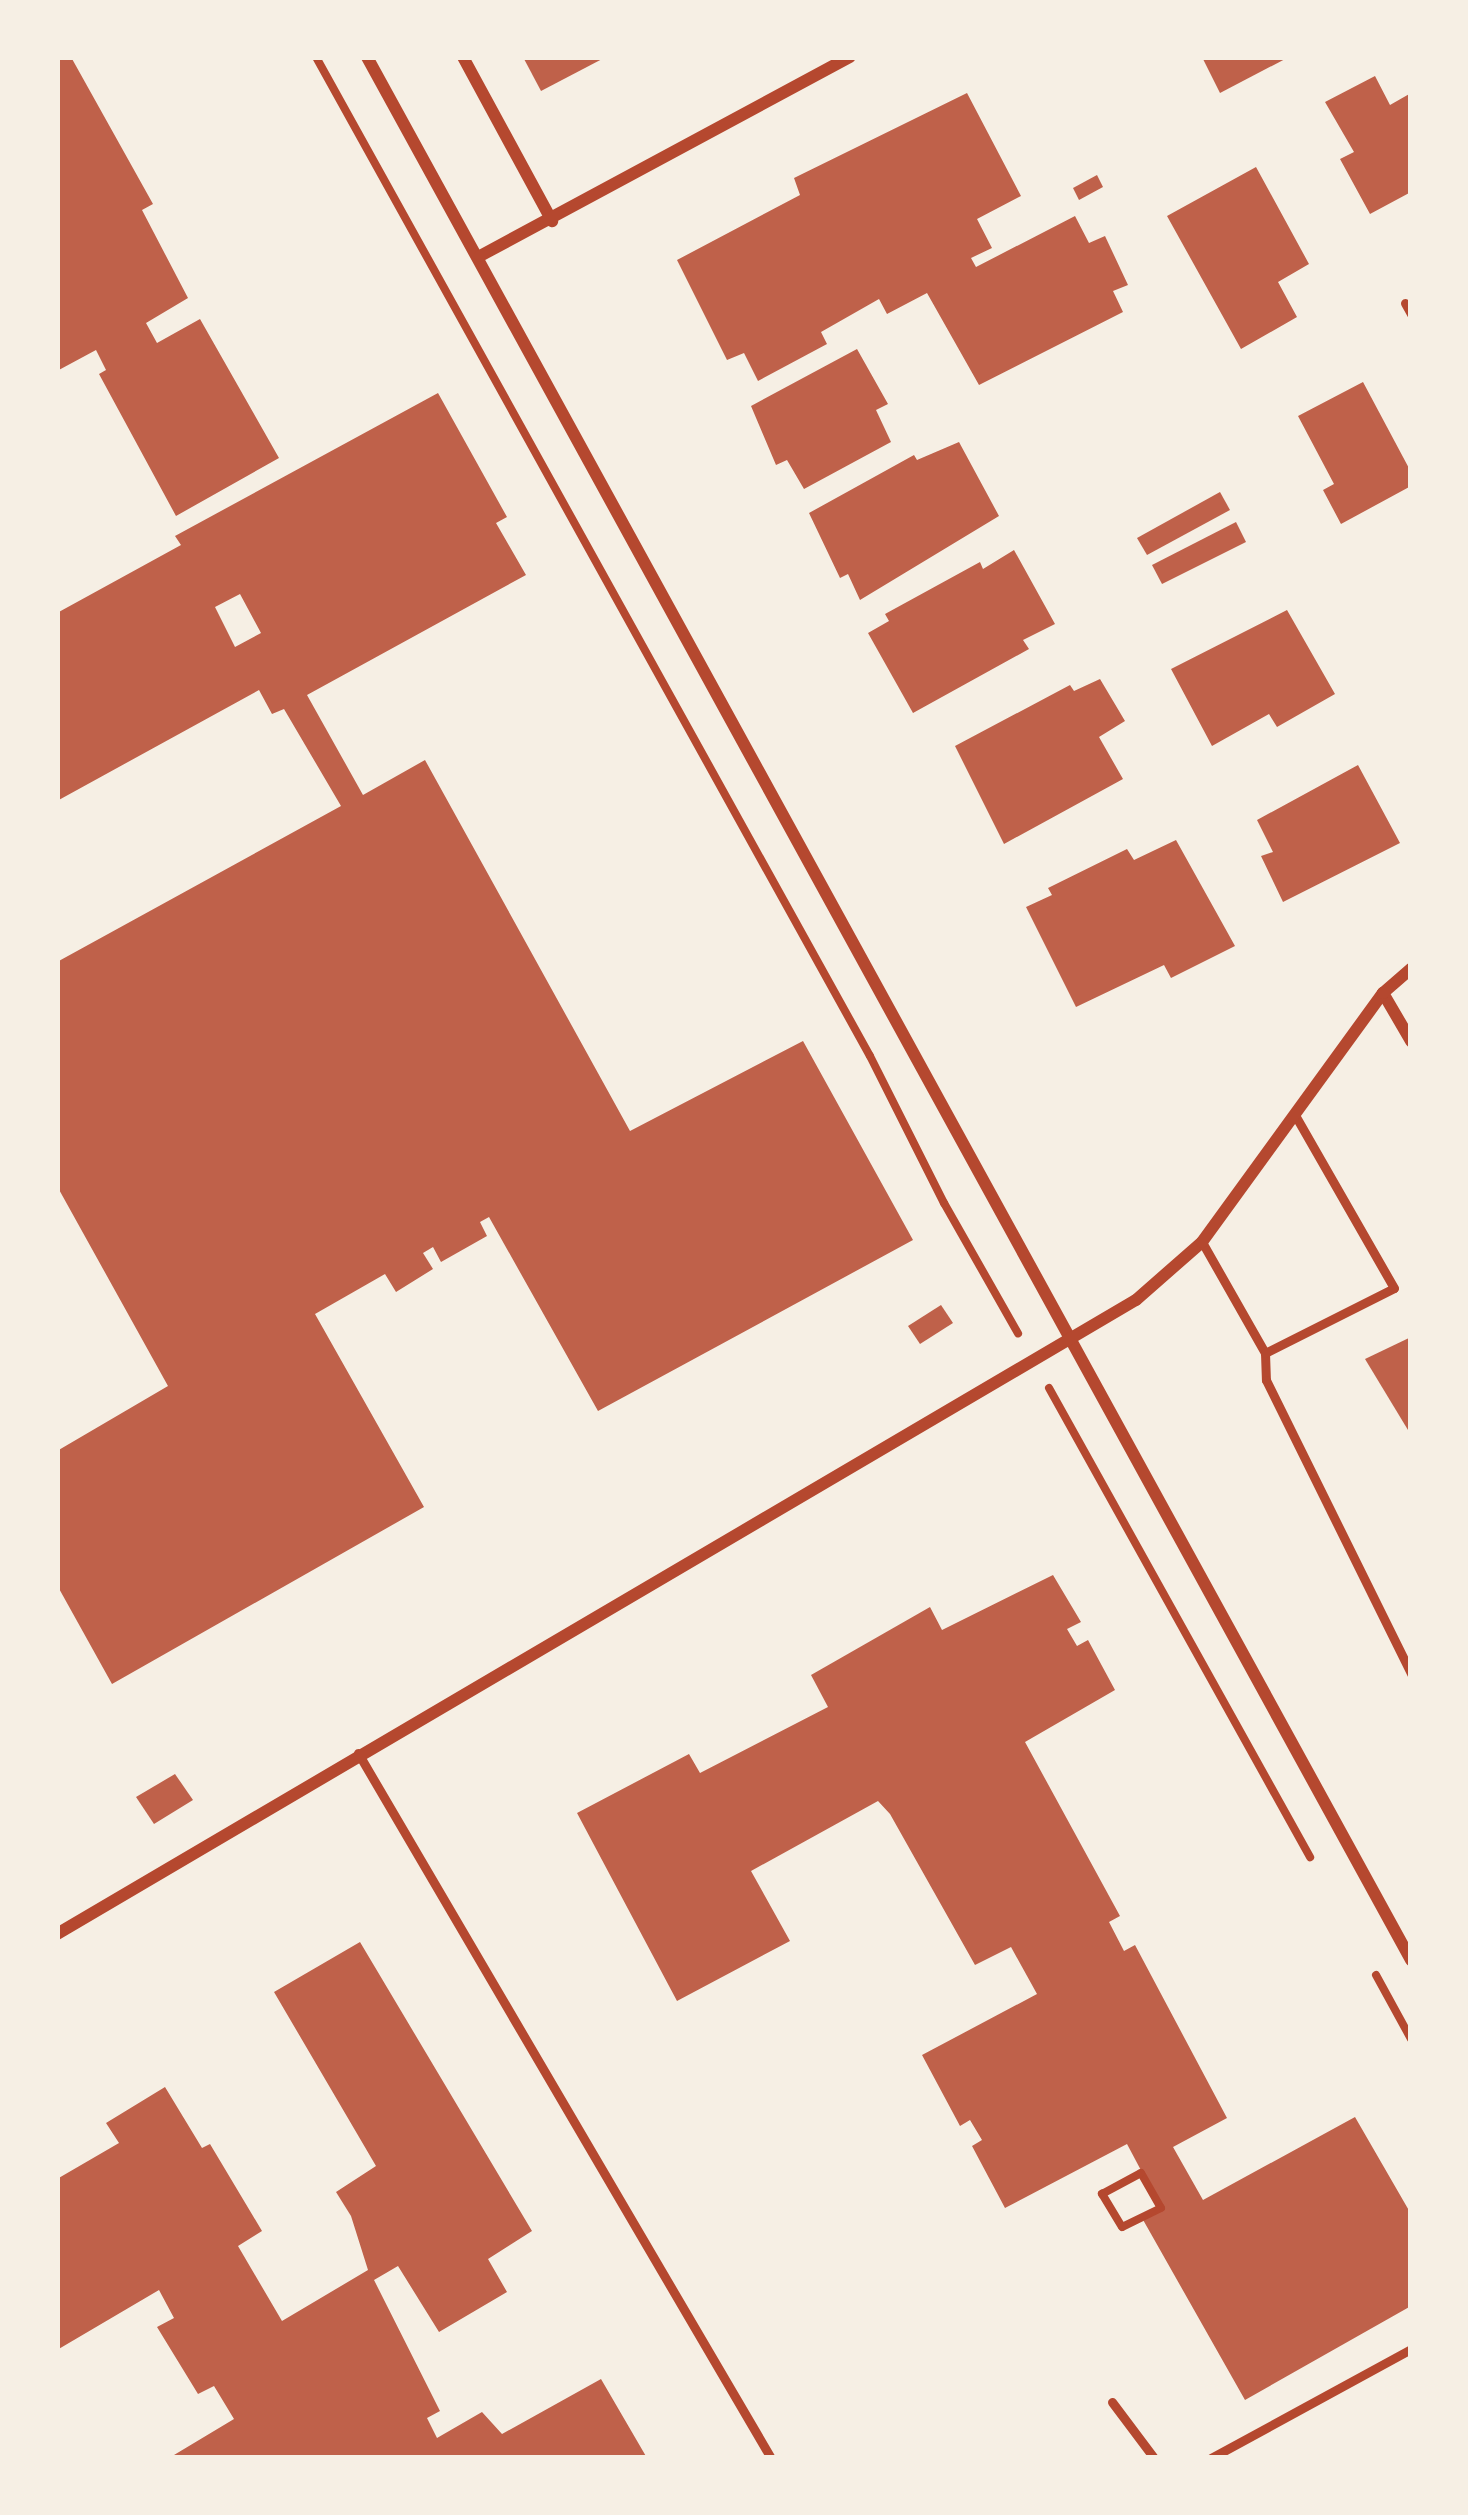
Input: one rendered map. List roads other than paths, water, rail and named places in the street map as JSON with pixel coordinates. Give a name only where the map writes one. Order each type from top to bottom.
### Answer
[{"type":"street","points":[[367,57],[1411,1960]]},
{"type":"street","points":[[464,57],[552,221]]},
{"type":"street","points":[[480,256],[850,57]]},
{"type":"street","points":[[57,1934],[1136,1300],[1202,1242],[1383,993],[1411,969]]},
{"type":"street","points":[[1383,993],[1411,1041]]},
{"type":"lane","points":[[1405,303],[1411,314]]},
{"type":"lane","points":[[1265,1353],[1394,1288],[1296,1117]]},
{"type":"lane","points":[[1202,1242],[1265,1353],[1266,1380],[1411,1674]]},
{"type":"lane","points":[[358,1753],[771,2458]]},
{"type":"lane","points":[[1211,2458],[1411,2349]]},
{"type":"lane","points":[[1112,2402],[1154,2458]]}]
